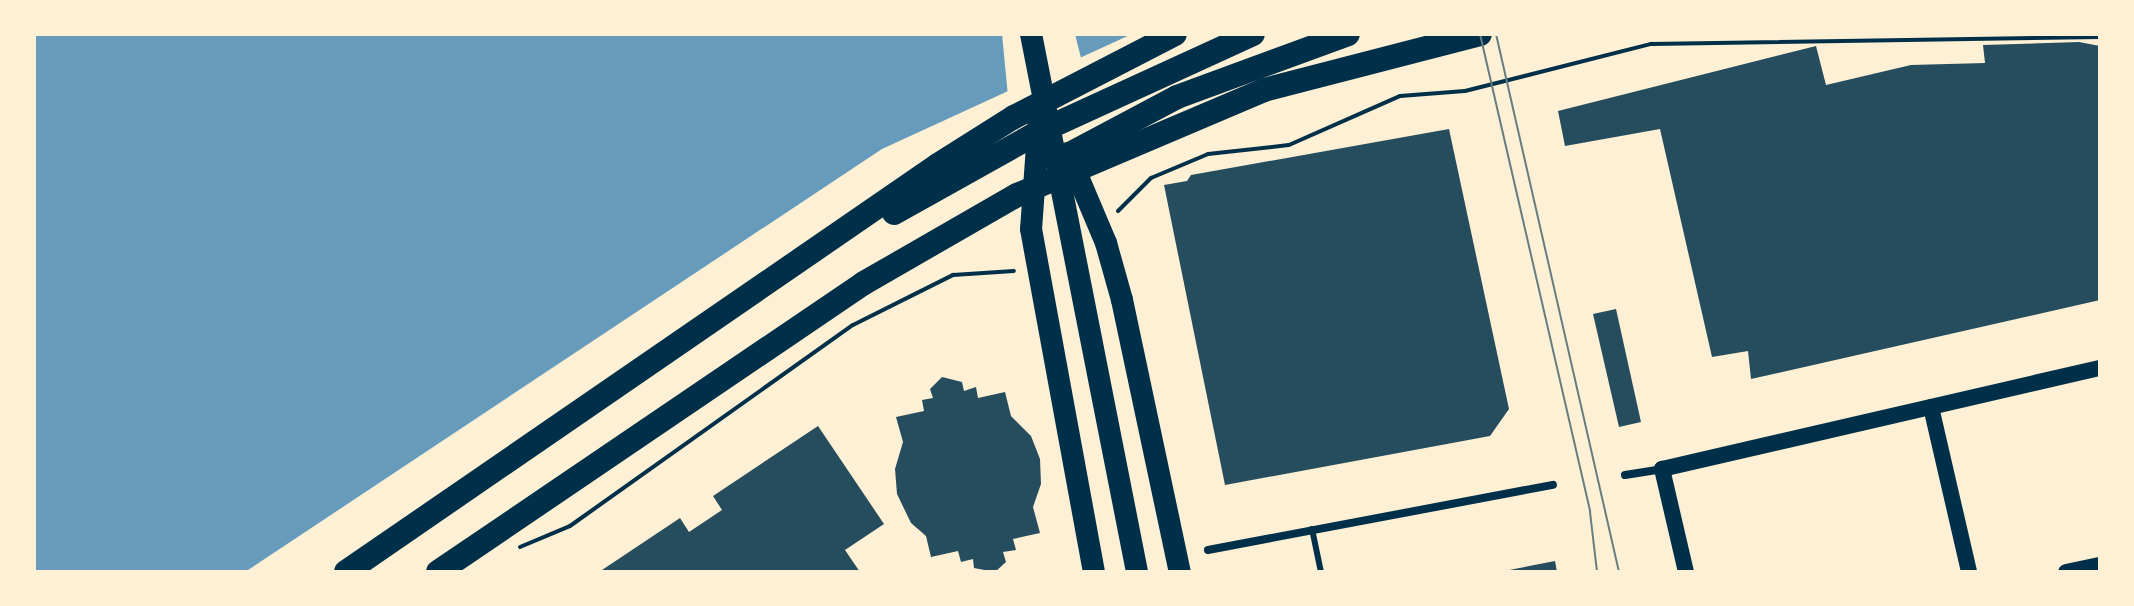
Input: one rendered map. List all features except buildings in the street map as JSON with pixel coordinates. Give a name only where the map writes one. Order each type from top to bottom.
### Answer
[{"type":"highway","points":[[1031,34],[1137,572]]},
{"type":"highway","points":[[346,572],[1014,117],[1175,34]]},
{"type":"highway","points":[[438,572],[938,236],[1135,117],[1223,78],[1348,34]]},
{"type":"highway","points":[[938,236],[1098,156],[1194,116],[1349,64],[1480,34]]},
{"type":"highway","points":[[756,292],[1041,131],[1252,35]]},
{"type":"highway","points":[[1043,93],[1031,229],[1094,572]]},
{"type":"highway","points":[[1043,93],[1106,243],[1140,372],[1180,572]]},
{"type":"main road","points":[[1686,572],[1662,469],[2100,368]]},
{"type":"main road","points":[[1931,407],[1969,572]]},
{"type":"main road","points":[[2066,572],[2100,565]]},
{"type":"street","points":[[1625,475],[1662,469]]},
{"type":"street","points":[[1208,550],[1553,485]]},
{"type":"lane","points":[[1312,529],[1321,572]]},
{"type":"path","points":[[1108,218],[1151,178],[1208,154],[1289,145],[1400,96],[1465,91],[1651,44],[2100,37]]},
{"type":"path","points":[[505,552],[570,526],[853,325],[953,275],[1019,270]]},
{"type":"water","points":[[34,34],[1132,34],[882,149],[245,572],[34,572]]},
{"type":"pier","points":[[1002,34],[1075,34],[1082,62],[1008,96]]},
{"type":"tram line","points":[[1480,34],[1590,512],[1597,572]]},
{"type":"tram line","points":[[1496,34],[1619,572]]}]
